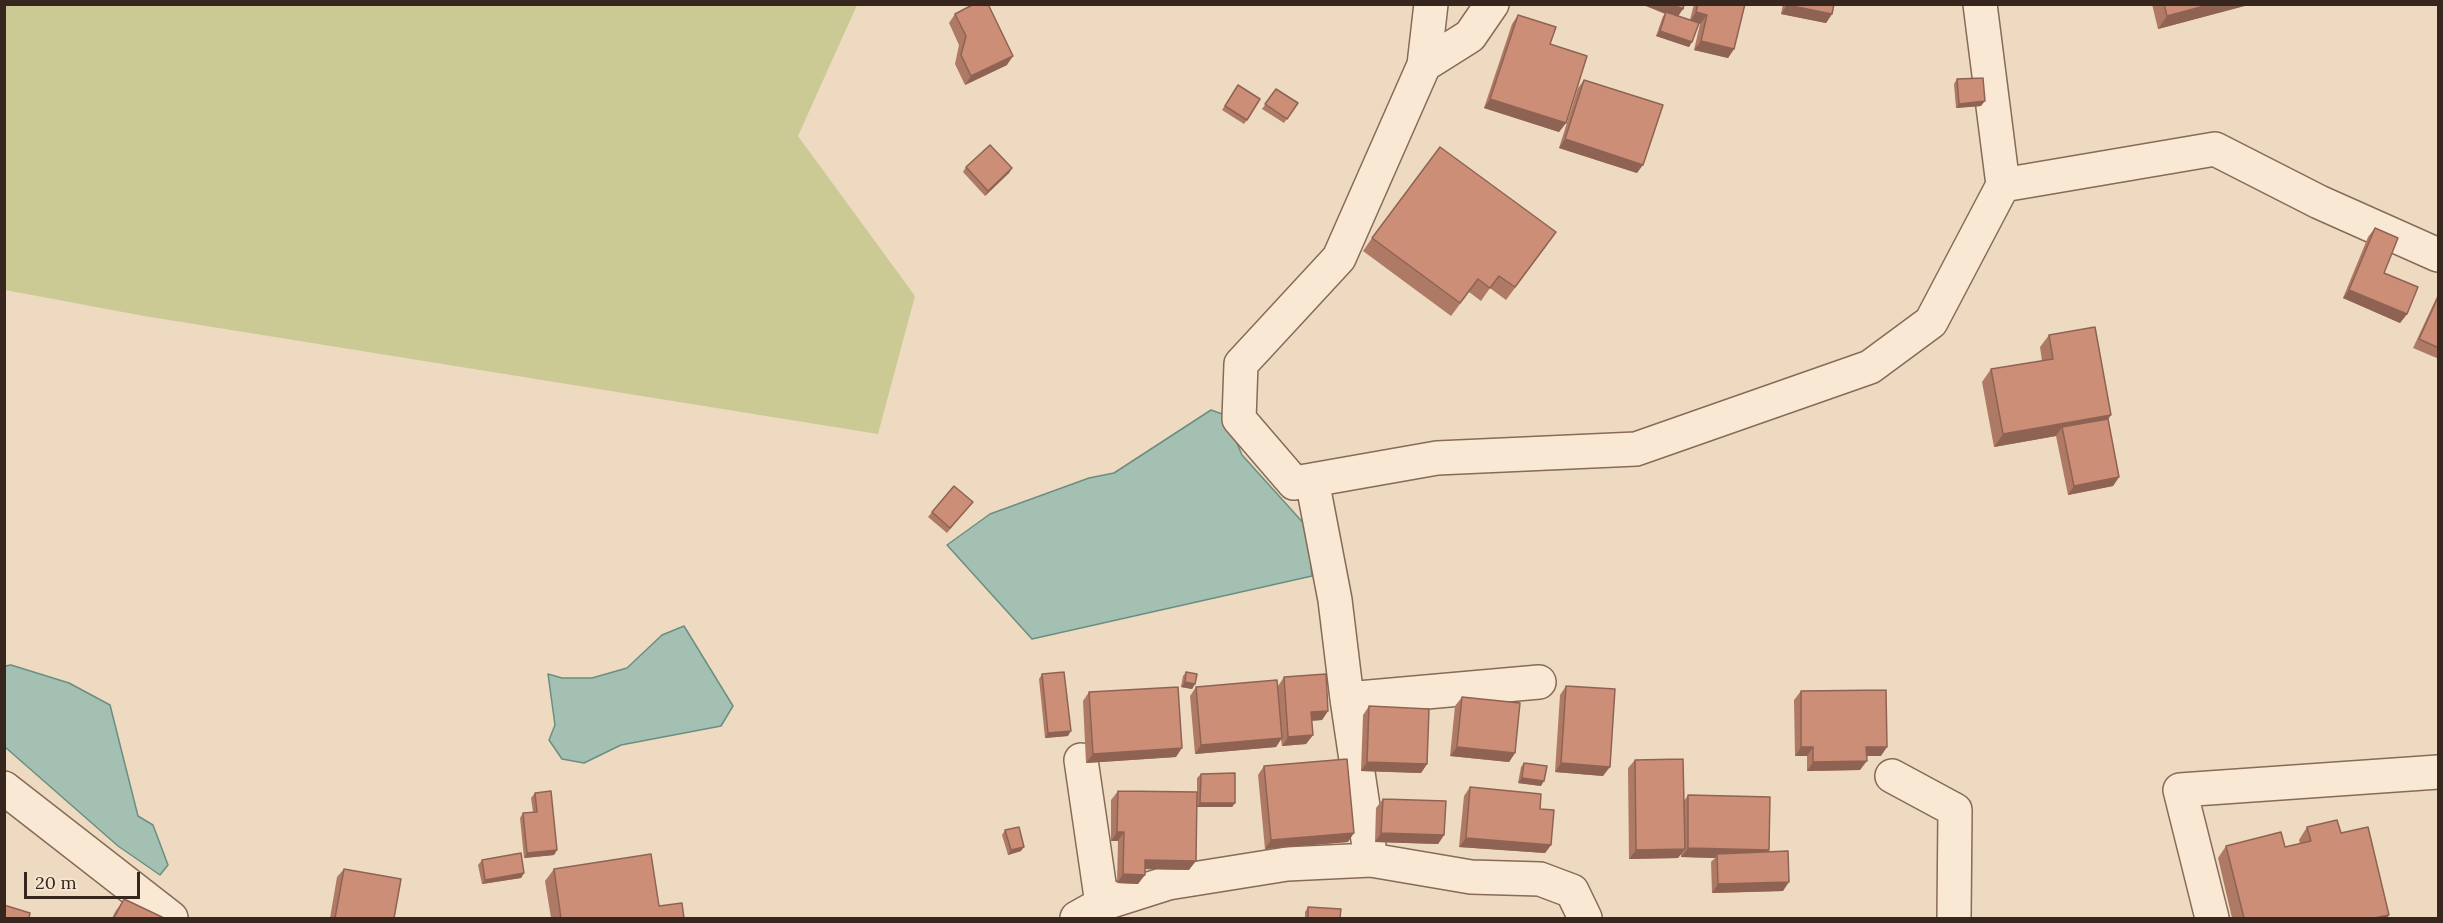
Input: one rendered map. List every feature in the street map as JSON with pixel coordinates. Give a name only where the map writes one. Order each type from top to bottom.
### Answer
[{"type":"street","points":[[1431,4],[1424,65],[1339,258],[1241,364],[1239,420],[1294,483],[1437,458],[1636,449],[1870,367],[1931,321],[2003,185],[1980,4]]},
{"type":"street","points":[[1424,65],[1470,36],[1492,4]]},
{"type":"street","points":[[2003,185],[2215,149],[2319,202],[2439,255]]},
{"type":"street","points":[[1312,480],[1335,600],[1371,860]]},
{"type":"street","points":[[1347,699],[1539,682]]},
{"type":"street","points":[[1081,760],[1090,911],[1168,883],[1287,864],[1371,860],[1471,877],[1540,879],[1572,891],[1585,918]]},
{"type":"street","points":[[2212,918],[2180,790],[2439,772]]},
{"type":"street","points":[[1892,776],[1955,810],[1954,918]]},
{"type":"street","points":[[4,788],[171,918]]},
{"type":"shaded area","points":[[4,5],[857,5],[798,136],[915,296],[878,434],[144,316],[5,290]]},
{"type":"shaded area","points":[[1211,410],[1225,415],[1242,455],[1307,527],[1312,576],[1032,639],[947,545],[990,514],[1089,478],[1114,473]]},
{"type":"shaded area","points":[[684,626],[733,706],[721,726],[621,745],[584,763],[562,759],[549,740],[555,725],[548,674],[562,678],[592,678],[627,668],[662,635]]},
{"type":"shaded area","points":[[11,665],[69,683],[110,705],[138,816],[153,825],[168,865],[160,875],[118,846],[5,747],[5,666]]},
{"type":"building","points":[[974,4],[988,4],[1013,56],[971,76],[961,55],[966,36],[955,14]]},
{"type":"building","points":[[1671,4],[1684,4],[1683,9]]},
{"type":"building","points":[[1698,4],[1745,4],[1734,49],[1701,41],[1707,15],[1696,12]]},
{"type":"building","points":[[1787,4],[1834,4],[1832,14],[1787,5]]},
{"type":"building","points":[[2164,4],[2212,4],[2167,16]]},
{"type":"building","points":[[1666,12],[1699,23],[1692,42],[1660,31]]},
{"type":"building","points":[[1518,15],[1556,27],[1550,44],[1587,56],[1566,123],[1490,99]]},
{"type":"building","points":[[1983,78],[1985,101],[1959,104],[1957,79]]},
{"type":"building","points":[[1584,80],[1663,105],[1643,165],[1565,139]]},
{"type":"building","points":[[1238,85],[1260,99],[1247,120],[1225,106]]},
{"type":"building","points":[[1276,89],[1298,103],[1287,119],[1265,104]]},
{"type":"building","points":[[990,145],[1012,168],[988,191],[966,167]]},
{"type":"building","points":[[1440,147],[1556,232],[1515,287],[1499,276],[1490,288],[1478,279],[1460,303],[1372,238]]},
{"type":"building","points":[[2375,228],[2398,238],[2384,273],[2418,287],[2407,314],[2349,290]]},
{"type":"building","points":[[2439,295],[2439,348],[2419,339]]},
{"type":"building","points":[[2095,327],[2111,415],[2003,434],[1991,369],[2053,359],[2049,335]]},
{"type":"building","points":[[2108,419],[2119,477],[2074,486],[2062,427]]},
{"type":"building","points":[[954,486],[973,502],[950,528],[932,512]]},
{"type":"building","points":[[1064,672],[1071,731],[1048,733],[1042,674]]},
{"type":"building","points":[[1186,672],[1197,674],[1195,684],[1185,682]]},
{"type":"building","points":[[1326,674],[1328,711],[1311,712],[1313,735],[1288,737],[1284,677]]},
{"type":"building","points":[[1277,680],[1282,738],[1201,745],[1196,687]]},
{"type":"building","points":[[1566,686],[1615,689],[1610,767],[1561,763]]},
{"type":"building","points":[[1178,687],[1182,748],[1093,754],[1089,692]]},
{"type":"building","points":[[1886,690],[1887,747],[1866,747],[1867,761],[1813,762],[1813,747],[1801,747],[1801,691]]},
{"type":"building","points":[[1462,697],[1520,703],[1515,753],[1457,747]]},
{"type":"building","points":[[1369,706],[1429,709],[1427,764],[1367,762]]},
{"type":"building","points":[[1347,759],[1354,833],[1271,840],[1264,766]]},
{"type":"building","points":[[1683,759],[1685,849],[1636,850],[1635,760]]},
{"type":"building","points":[[1524,763],[1547,766],[1544,781],[1522,778]]},
{"type":"building","points":[[1235,773],[1235,803],[1200,803],[1201,774]]},
{"type":"building","points":[[1470,787],[1541,794],[1540,809],[1554,810],[1551,845],[1466,838]]},
{"type":"building","points":[[551,791],[557,850],[527,853],[523,813],[537,812],[535,793]]},
{"type":"building","points":[[1118,791],[1197,792],[1196,861],[1145,860],[1145,875],[1123,874],[1124,832],[1117,832]]},
{"type":"building","points":[[1688,795],[1770,797],[1769,850],[1688,848]]},
{"type":"building","points":[[1383,799],[1446,801],[1444,835],[1381,833]]},
{"type":"building","points":[[2337,820],[2341,833],[2368,827],[2389,915],[2374,918],[2244,918],[2226,846],[2281,832],[2285,847],[2311,841],[2307,827]]},
{"type":"building","points":[[1019,827],[1024,847],[1011,850],[1005,830]]},
{"type":"building","points":[[1788,851],[1789,882],[1718,884],[1717,854]]},
{"type":"building","points":[[521,853],[524,873],[485,880],[482,860]]},
{"type":"building","points":[[651,854],[659,906],[682,903],[684,918],[561,918],[554,869]]},
{"type":"building","points":[[344,869],[401,879],[394,918],[335,918]]},
{"type":"building","points":[[124,899],[164,918],[114,918]]},
{"type":"building","points":[[4,905],[30,913],[29,918],[4,918]]},
{"type":"building","points":[[1308,907],[1341,909],[1340,918],[1308,918]]}]
